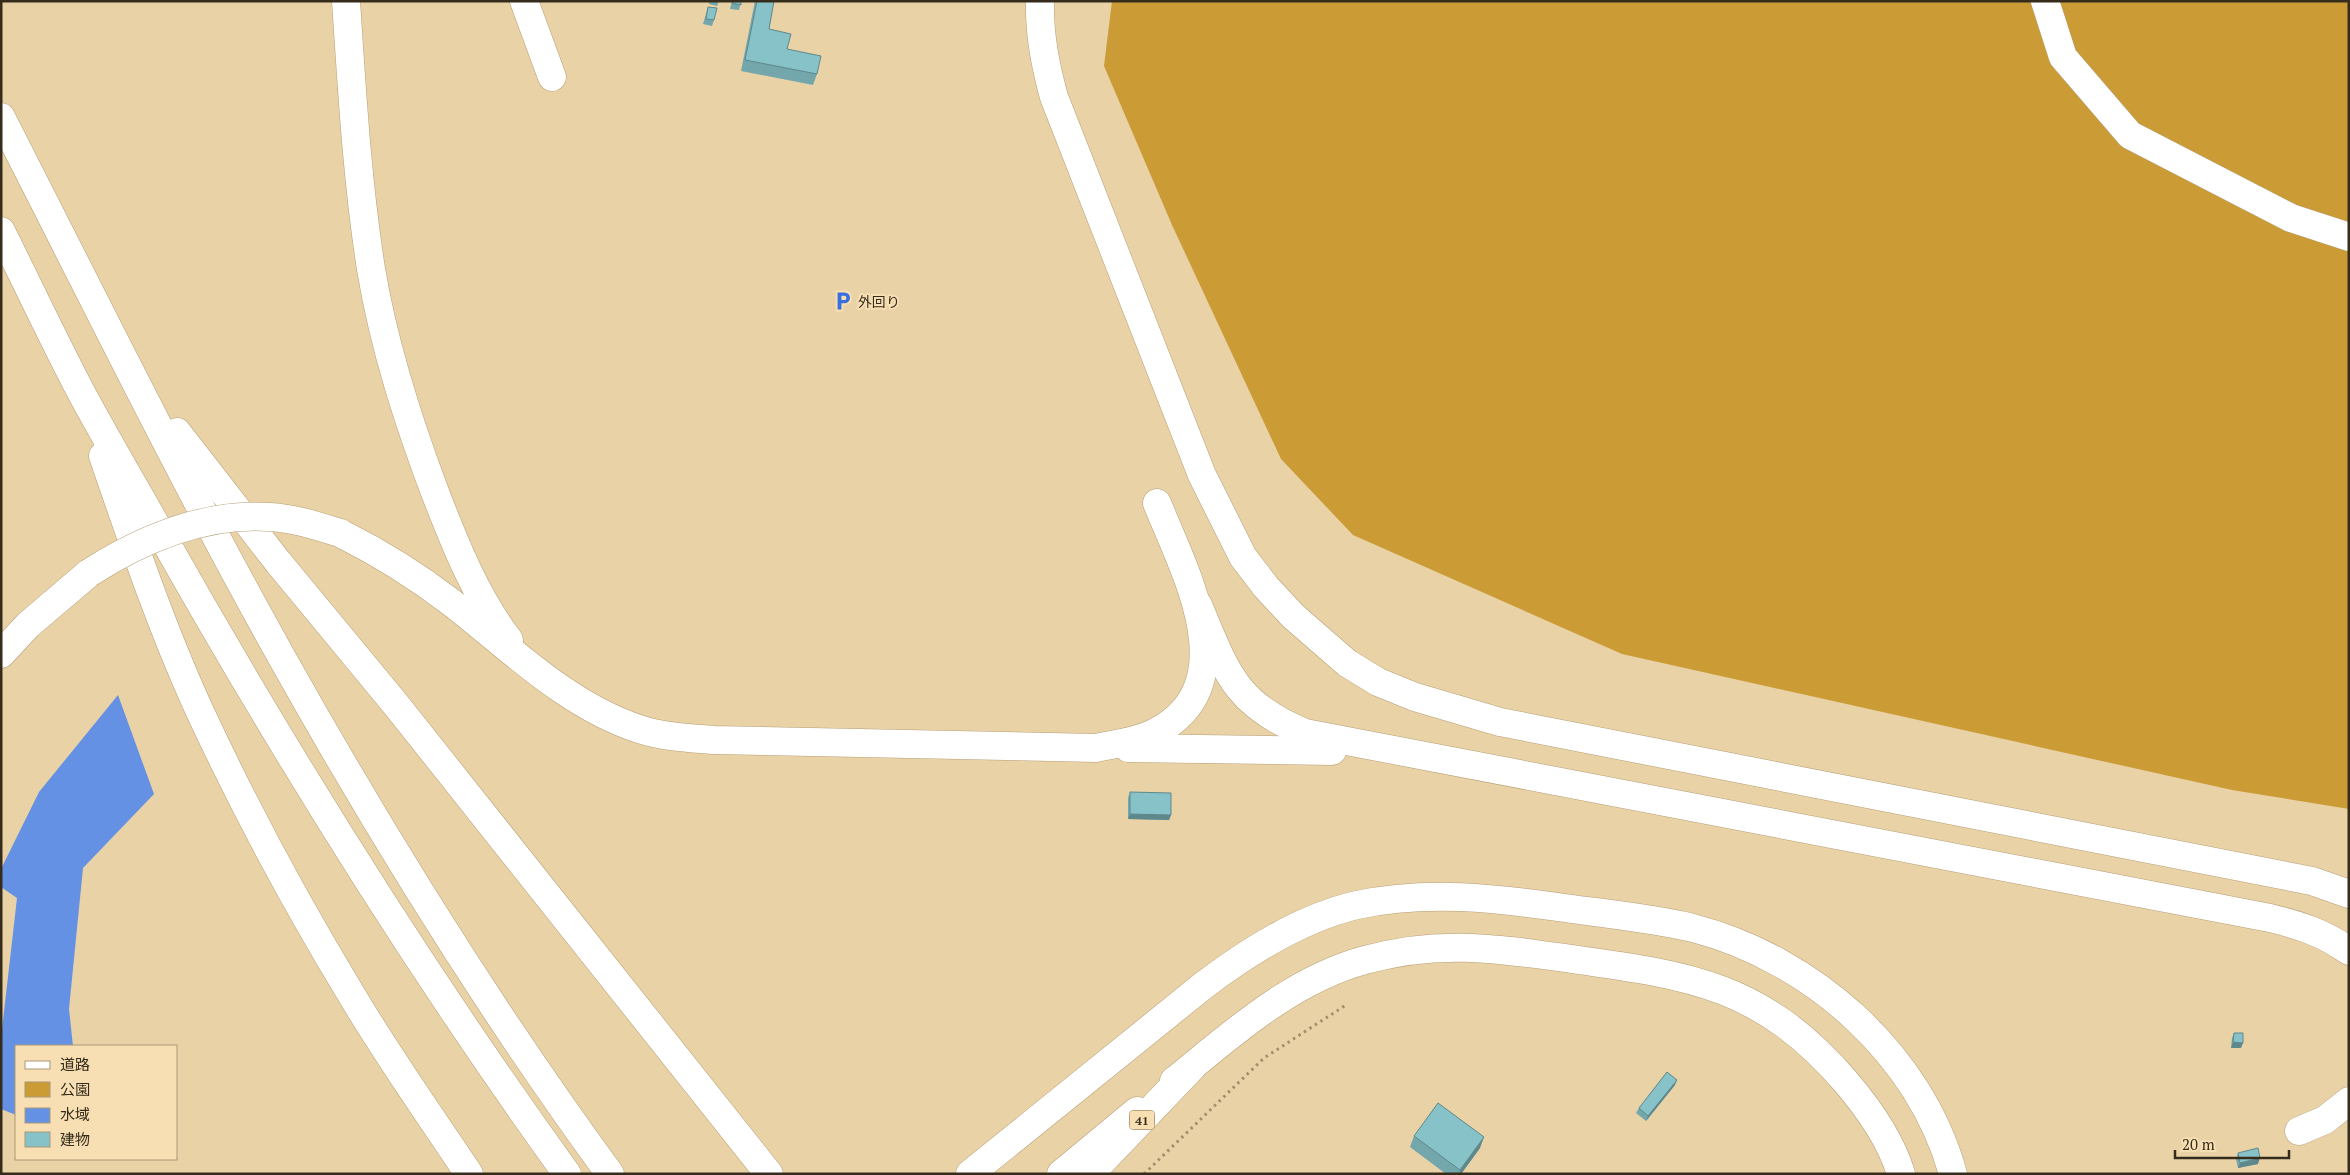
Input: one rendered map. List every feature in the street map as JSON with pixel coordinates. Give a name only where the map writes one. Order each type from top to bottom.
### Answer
[{"type":"main road","points":[[346,1],[364,215],[375,287],[397,384],[448,526],[476,586],[501,629],[530,666]]},
{"type":"main road","points":[[524,1],[552,77]]},
{"type":"main road","points":[[1040,1],[1044,62],[1054,97],[1202,475],[1243,557],[1266,587],[1313,635],[1347,664],[1378,682],[1416,697],[1500,722],[2312,881],[2349,894]]},
{"type":"main road","points":[[2045,1],[2063,57],[2130,135],[2291,218],[2349,237]]},
{"type":"main road","points":[[1,117],[129,369],[281,656],[366,801],[454,942],[610,1174]]},
{"type":"main road","points":[[1,231],[82,394],[207,616],[307,782],[493,1071],[567,1174]]},
{"type":"main road","points":[[129,369],[278,562],[403,714],[769,1174]]},
{"type":"main road","points":[[82,394],[152,597],[201,713],[293,894],[346,987],[469,1174]]},
{"type":"main road","points":[[1157,503],[1221,661],[1237,687],[1254,705],[1277,722],[1305,733],[1394,752],[1458,761],[2270,918],[2306,927],[2333,940],[2349,951]]},
{"type":"main road","points":[[1,654],[52,603],[89,573],[118,554],[188,526],[228,518],[269,517],[306,522],[340,533],[377,551],[417,577],[530,666],[576,698],[609,716],[639,729],[673,737],[714,740],[1096,748],[1394,752]]},
{"type":"main road","points":[[1096,748],[1135,740],[1151,734],[1179,714],[1191,701],[1199,684],[1204,666],[1204,638],[1198,605]]},
{"type":"main road","points":[[2278,875],[2316,888],[2349,907]]},
{"type":"main road","points":[[970,1174],[1204,985],[1235,962],[1271,940],[1314,921],[1356,906],[1400,899],[1446,896],[1494,898],[1654,920],[1694,928],[1741,945],[1785,966],[1821,989],[1856,1018],[1888,1051],[1914,1087],[1937,1128],[1954,1174]]},
{"type":"main road","points":[[2270,918],[2302,933],[2327,948],[2349,968]]},
{"type":"main road","points":[[1061,1174],[1193,1066],[1274,1004],[1318,978],[1363,960],[1411,949],[1454,946],[1500,949],[1650,970],[1688,978],[1726,990],[1763,1009],[1794,1030],[1826,1060],[1855,1093],[1880,1127],[1901,1174]]},
{"type":"main road","name":"41","points":[[1090,1174],[1193,1066]]},
{"type":"main road","points":[[2299,1131],[2325,1120],[2349,1101]]},
{"type":"main road","points":[[746,1147],[754,1174]]},
{"type":"path","points":[[1144,1174],[1264,1058],[1351,1002]]},
{"type":"green space","points":[[1112,1],[2349,1],[2349,809],[2232,790],[1622,654],[1353,535],[1281,459],[1172,225],[1104,66]]},
{"type":"water","points":[[118,695],[154,794],[83,868],[69,1009],[73,1045],[15,1045],[15,1115],[1,1109],[1,1038],[17,898],[1,887],[1,869],[39,792]]},
{"type":"building","points":[[733,1],[741,1],[741,5],[732,3]]},
{"type":"building","points":[[757,1],[774,1],[769,29],[791,34],[787,49],[821,56],[817,74],[745,60]]},
{"type":"building","points":[[708,7],[717,8],[714,20],[706,19]]},
{"type":"building","points":[[1130,792],[1171,793],[1171,815],[1130,814]]},
{"type":"building","points":[[2234,1033],[2243,1033],[2243,1043],[2233,1042]]},
{"type":"building","points":[[1667,1072],[1677,1080],[1648,1116],[1639,1108]]},
{"type":"building","points":[[1438,1103],[1484,1137],[1460,1170],[1414,1136]]},
{"type":"building","points":[[2258,1148],[2260,1158],[2240,1163],[2238,1153]]},
{"type":"place","name":"外回り","points":[[843,301]]}]
